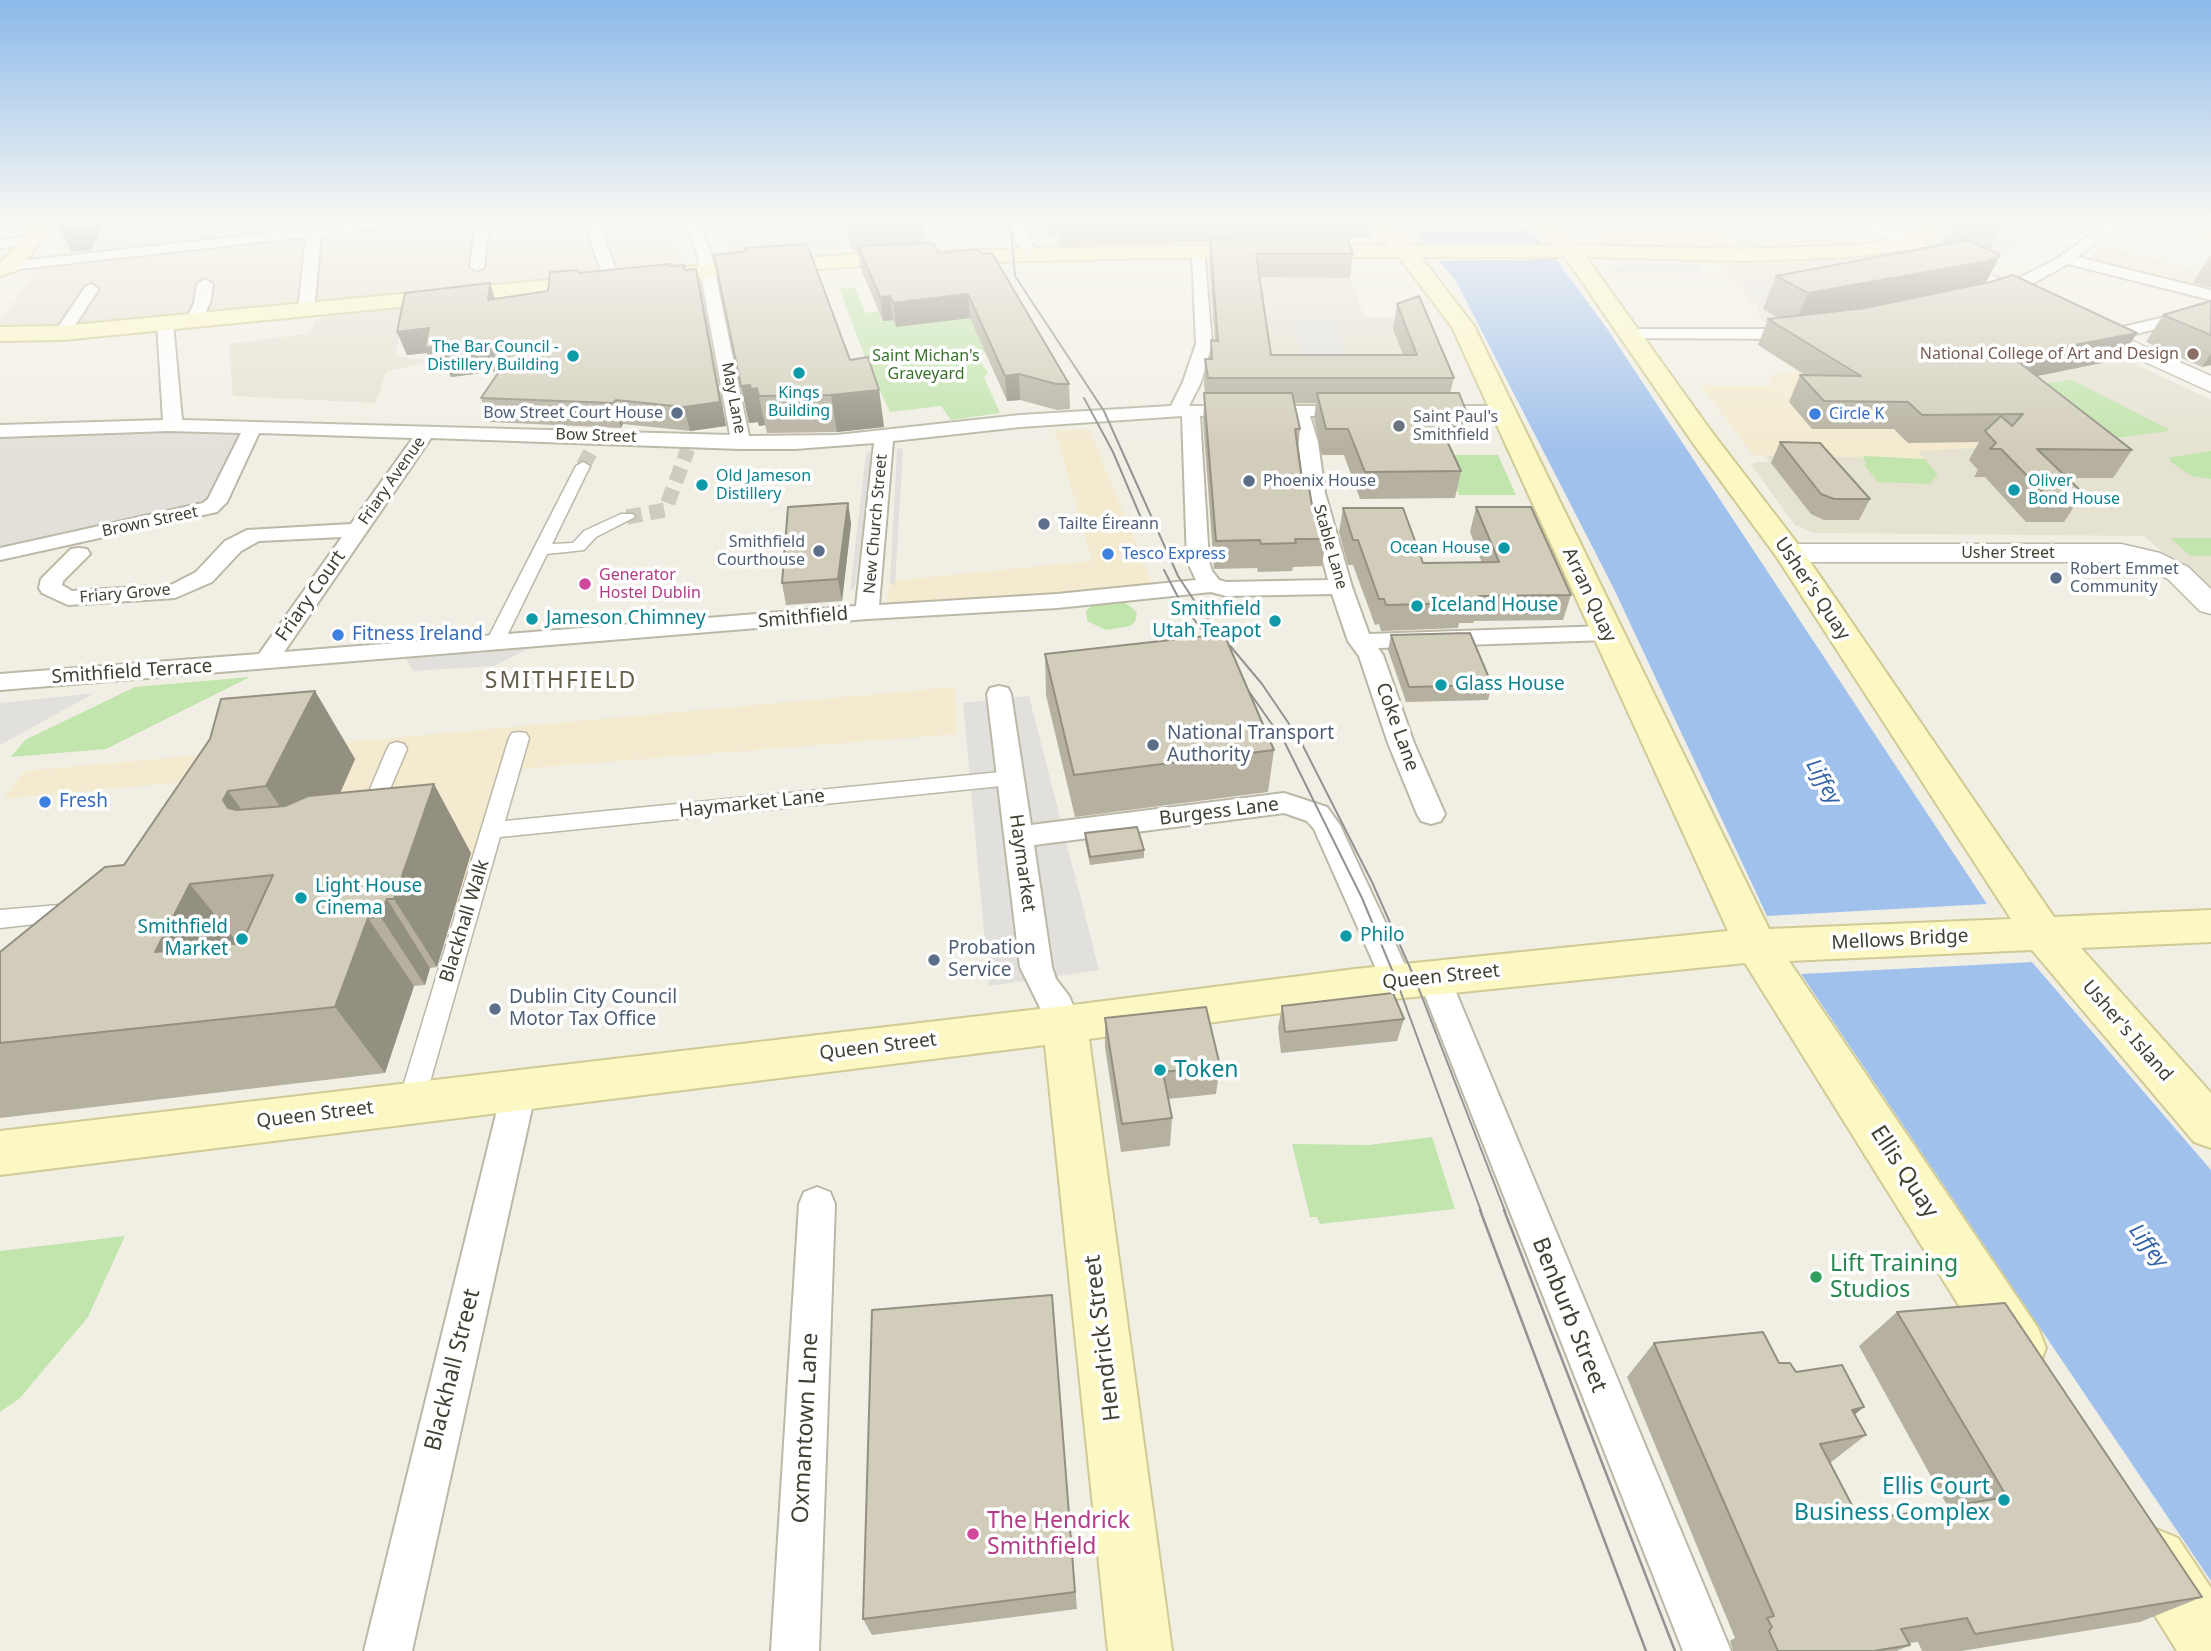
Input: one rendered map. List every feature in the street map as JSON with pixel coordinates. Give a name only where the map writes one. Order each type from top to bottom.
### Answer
[{"type":"main road","points":[[0,334],[62,333],[448,297]]},
{"type":"main road","name":"Arran Quay","points":[[1440,297],[1463,326],[1607,633],[1767,946]]},
{"type":"main road","name":"Usher's Quay","points":[[1600,297],[1789,553],[2029,934]]},
{"type":"main road","name":"Mellows Bridge","points":[[1767,946],[2211,926]]},
{"type":"main road","name":"Usher's Island","points":[[2029,934],[2211,1127]]},
{"type":"main road","name":"Queen Street","points":[[0,1153],[1416,980],[1717,948],[1767,946]]},
{"type":"main road","name":"Ellis Quay","points":[[1767,946],[2040,1382]]},
{"type":"main road","name":"Hendrick Street","points":[[1065,1024],[1140,1651]]},
{"type":"main road","points":[[2129,1519],[2211,1645]]},
{"type":"street","points":[[62,333],[85,297]]},
{"type":"street","points":[[194,321],[203,297]]},
{"type":"street","points":[[306,311],[307,297]]},
{"type":"street","name":"May Lane","points":[[713,297],[741,443]]},
{"type":"street","points":[[1203,297],[1204,344],[1184,411],[1198,561],[1201,572],[1211,585]]},
{"type":"street","points":[[1982,299],[1987,297]]},
{"type":"street","points":[[2024,297],[2211,385]]},
{"type":"street","points":[[2107,337],[2211,310]]},
{"type":"street","points":[[165,323],[174,418],[169,425]]},
{"type":"street","points":[[1628,334],[1773,335],[1818,331]]},
{"type":"street","name":"Bow Street","points":[[0,431],[169,425],[427,431],[690,444],[837,441],[1020,421],[1184,411],[1366,411]]},
{"type":"street","name":"Stable Lane","points":[[1299,411],[1308,442],[1315,493],[1341,587],[1360,640]]},
{"type":"street","points":[[1405,411],[1504,411]]},
{"type":"street","name":"Brown Street","points":[[0,554],[210,508],[217,502],[253,427]]},
{"type":"street","name":"Friary Avenue","points":[[357,530],[427,431]]},
{"type":"street","name":"New Church Street","points":[[867,612],[884,436]]},
{"type":"street","points":[[494,644],[583,466]]},
{"type":"street","points":[[541,550],[578,547],[590,534],[627,517]]},
{"type":"street","name":"Friary Grove","points":[[79,554],[52,579],[50,588],[68,598],[174,591],[204,577],[233,546],[255,535],[357,530]]},
{"type":"street","name":"Friary Court","points":[[265,662],[357,530]]},
{"type":"street","name":"Usher Street","points":[[1789,553],[2121,553],[2150,559],[2178,573],[2211,605]]},
{"type":"street","name":"Smithfield","points":[[265,662],[867,612],[1057,601],[1211,585],[1226,589],[1341,587]]},
{"type":"street","points":[[1360,640],[1607,633]]},
{"type":"street","name":"Coke Lane","points":[[1360,640],[1371,654],[1401,743],[1431,814]]},
{"type":"street","name":"Smithfield Terrace","points":[[0,682],[265,662]]},
{"type":"street","name":"Haymarket","points":[[999,694],[1036,967],[1043,985],[1058,1005],[1065,1024]]},
{"type":"street","name":"Blackhall Walk","points":[[411,1103],[484,838],[519,738]]},
{"type":"street","points":[[362,833],[397,749]]},
{"type":"street","name":"Haymarket Lane","points":[[484,838],[1011,778]]},
{"type":"street","name":"Burgess Lane","points":[[1018,838],[1284,803],[1299,807],[1317,814],[1325,825],[1416,980]]},
{"type":"street","points":[[0,919],[92,911]]},
{"type":"street","name":"Benburb Street","points":[[1416,980],[1707,1651]]},
{"type":"street","name":"Blackhall Street","points":[[388,1651],[519,1090]]},
{"type":"street","name":"Oxmantown Lane","points":[[794,1651],[817,1204]]},
{"type":"shaded area","points":[[17,297],[374,297],[0,331],[0,323]]},
{"type":"shaded area","points":[[1212,297],[1357,297],[1364,317],[1395,317],[1425,403],[1206,405],[1204,384],[1211,384],[1217,365]]},
{"type":"shaded area","points":[[1748,297],[1991,297],[2211,400],[2211,594],[2144,536],[1813,533],[1795,525],[1752,466],[1754,462],[1770,462],[1766,456],[1924,458],[1761,319],[1758,307]]},
{"type":"shaded area","points":[[1753,297],[1812,297],[1761,305]]},
{"type":"shaded area","points":[[407,308],[395,356],[429,361],[386,372],[376,403],[233,396],[229,344],[310,333],[314,321],[323,317]]},
{"type":"shaded area","points":[[1294,320],[1339,321],[1348,366],[1301,365]]},
{"type":"shaded area","points":[[1808,370],[2110,441],[1918,451],[1925,459],[1753,455],[1699,383],[1710,386],[1774,386],[1768,376]]},
{"type":"shaded area","points":[[1089,429],[1157,595],[886,619],[889,581],[1092,561],[1055,430]]},
{"type":"shaded area","points":[[157,431],[246,431],[211,503],[0,551],[0,438]]},
{"type":"shaded area","points":[[897,448],[903,449],[895,586],[890,583]]},
{"type":"shaded area","points":[[873,451],[855,588],[850,590],[866,453]]},
{"type":"shaded area","points":[[530,648],[494,666],[413,671],[405,658]]},
{"type":"shaded area","points":[[955,687],[957,734],[519,769],[479,907],[406,912],[242,892],[329,768],[4,799],[24,771]]},
{"type":"shaded area","points":[[95,693],[0,745],[0,703]]},
{"type":"shaded area","points":[[1029,696],[1099,970],[989,986],[963,703]]},
{"type":"green space","name":"Saint Michan's Graveyard","points":[[842,297],[859,297],[866,313],[879,311],[883,321],[893,320],[896,327],[924,323],[967,311],[985,351],[979,358],[988,373],[984,377],[1000,413],[951,420],[941,406],[890,412],[866,360]]},
{"type":"green space","points":[[2072,380],[2169,431],[2115,438],[2027,386]]},
{"type":"green space","points":[[2211,451],[2211,479],[2192,476],[2168,458]]},
{"type":"green space","points":[[1442,455],[1498,455],[1516,495],[1459,495]]},
{"type":"green space","points":[[1863,456],[1925,459],[1938,475],[1929,484],[1878,482],[1864,465]]},
{"type":"green space","points":[[2170,538],[2211,538],[2211,556],[2191,556]]},
{"type":"green space","points":[[1124,602],[1137,612],[1135,622],[1130,626],[1106,630],[1087,621],[1086,611],[1092,605]]},
{"type":"green space","points":[[250,677],[106,749],[11,757],[25,740],[135,687]]},
{"type":"green space","points":[[1432,1137],[1455,1209],[1320,1224],[1317,1217],[1310,1217],[1292,1144],[1369,1145]]},
{"type":"green space","points":[[125,1236],[88,1317],[20,1398],[0,1412],[0,1251]]},
{"type":"water","name":"Liffey","points":[[1464,297],[1584,297],[1987,904],[2032,962],[2211,1170],[2211,1581],[1801,974],[1767,916],[1614,589]]},
{"type":"pier","points":[[1987,904],[2032,962],[1801,974],[1767,916]]},
{"type":"building","points":[[404,297],[488,297],[488,300],[508,297],[701,297],[720,402],[684,407],[616,400],[613,403],[481,398],[518,344],[441,353],[442,346],[425,348],[429,328],[397,332]]},
{"type":"building","name":"Kings Building","points":[[723,297],[827,297],[850,360],[868,357],[879,390],[831,395],[759,396],[757,388],[751,389],[750,385],[741,386]]},
{"type":"building","points":[[890,297],[943,297],[893,303]]},
{"type":"building","points":[[969,297],[1018,297],[1069,384],[1056,384],[1019,374],[1005,376]]},
{"type":"building","points":[[1215,297],[1262,297],[1271,355],[1417,355],[1397,304],[1419,297],[1454,378],[1208,378],[1205,359],[1212,359],[1211,340],[1218,341]]},
{"type":"building","points":[[1918,297],[2060,297],[2137,333],[2012,357],[2132,450],[2037,449],[2083,493],[2044,493],[2001,449],[1990,449],[1996,443],[1985,431],[2001,416],[2012,426],[2023,414],[1922,415],[1908,402],[1824,401],[1800,375],[1861,376],[1768,319],[1865,308]]},
{"type":"building","points":[[2211,301],[2211,335],[2163,315]]},
{"type":"building","name":"Phoenix House","points":[[1204,393],[1292,393],[1300,429],[1295,429],[1303,487],[1309,488],[1312,505],[1316,505],[1326,539],[1295,539],[1296,543],[1261,544],[1260,540],[1216,541]]},
{"type":"building","points":[[1317,393],[1459,393],[1467,413],[1434,413],[1461,471],[1365,472],[1348,429],[1326,429]]},
{"type":"building","points":[[1780,442],[1820,443],[1870,499],[1834,499],[1821,494]]},
{"type":"building","name":"Smithfield Courthouse","points":[[848,503],[838,579],[782,583],[788,507]]},
{"type":"building","points":[[1476,507],[1531,507],[1571,595],[1479,596],[1480,598],[1462,598],[1464,603],[1386,605],[1384,599],[1379,599],[1358,540],[1353,540],[1343,508],[1403,508],[1423,563],[1499,562]]},
{"type":"building","points":[[1470,633],[1492,685],[1409,687],[1391,635]]},
{"type":"building","name":"National Transport Authority","points":[[1224,634],[1274,750],[1074,775],[1045,654]]},
{"type":"building","points":[[315,691],[266,786],[228,791],[223,800],[228,808],[237,810],[285,806],[308,796],[434,784],[394,899],[387,899],[380,916],[368,918],[335,1007],[0,1043],[0,952],[105,867],[124,865],[210,739],[221,699]],"holes":[[[273,875],[242,943],[155,952],[190,884]]]},
{"type":"building","points":[[1137,827],[1144,850],[1090,857],[1085,833]]},
{"type":"building","points":[[1393,993],[1404,1019],[1285,1032],[1282,1006]]},
{"type":"building","name":"Token","points":[[1206,1007],[1220,1066],[1163,1072],[1172,1118],[1122,1124],[1105,1018]]},
{"type":"building","name":"The Hendrick Smithfield","points":[[1052,1295],[1075,1592],[863,1619],[872,1310]]},
{"type":"building","name":"Ellis Court Business Complex","points":[[2005,1303],[2202,1597],[1975,1634],[1967,1618],[1901,1629],[1910,1645],[1874,1651],[1778,1651],[1769,1631],[1772,1627],[1767,1618],[1774,1616],[1654,1343],[1763,1332],[1779,1363],[1790,1363],[1796,1372],[1842,1365],[1864,1407],[1852,1410],[1866,1435],[1820,1444],[1855,1511],[1879,1508],[1884,1517],[2007,1497],[1897,1312]]},
{"type":"tunnel","points":[[583,466],[594,446]]},
{"type":"tunnel","points":[[627,517],[665,510],[688,449]]},
{"type":"tram line","points":[[1029,297],[1104,411],[1178,576],[1201,611],[1262,684],[1300,740],[1372,882],[1415,979],[1505,1211]]},
{"type":"tram line","points":[[1084,398],[1113,452],[1144,525]]},
{"type":"tram line","points":[[1164,570],[1180,601],[1218,651]]},
{"type":"tram line","points":[[1236,673],[1285,743],[1362,898],[1397,982],[1481,1211]]},
{"type":"tram line","points":[[1480,1210],[1646,1651]]},
{"type":"tram line","points":[[1504,1210],[1675,1651]]},
{"type":"place","name":"National College of Art and Design","points":[[2193,354]]},
{"type":"place","name":"The Bar Council - Distillery Building","points":[[573,356]]},
{"type":"place","name":"Kings Building","points":[[799,373]]},
{"type":"place","name":"Bow Street Court House","points":[[677,413]]},
{"type":"place","name":"Circle K","points":[[1815,414]]},
{"type":"place","name":"Saint Paul's Smithfield","points":[[1399,426]]},
{"type":"place","name":"Phoenix House","points":[[1249,481]]},
{"type":"place","name":"Old Jameson Distillery","points":[[702,485]]},
{"type":"place","name":"Oliver Bond House","points":[[2014,490]]},
{"type":"place","name":"Tailte Éireann","points":[[1044,524]]},
{"type":"place","name":"Ocean House","points":[[1504,548]]},
{"type":"place","name":"Smithfield Courthouse","points":[[819,551]]},
{"type":"place","name":"Tesco Express","points":[[1108,554]]},
{"type":"place","name":"Robert Emmet Community","points":[[2056,578]]},
{"type":"place","name":"Generator Hostel Dublin","points":[[585,584]]},
{"type":"place","name":"Iceland House","points":[[1417,606]]},
{"type":"place","name":"Jameson Chimney","points":[[532,619]]},
{"type":"place","name":"Smithfield Utah Teapot","points":[[1275,621]]},
{"type":"place","name":"Fitness Ireland","points":[[338,635]]},
{"type":"place","name":"Glass House","points":[[1441,685]]},
{"type":"place","name":"National Transport Authority","points":[[1153,745]]},
{"type":"place","name":"Fresh","points":[[45,802]]},
{"type":"place","name":"Light House Cinema","points":[[301,898]]},
{"type":"place","name":"Philo","points":[[1346,936]]},
{"type":"place","name":"Smithfield Market","points":[[242,939]]},
{"type":"place","name":"Probation Service","points":[[934,960]]},
{"type":"place","name":"Dublin City Council Motor Tax Office","points":[[495,1009]]},
{"type":"place","name":"Token","points":[[1160,1070]]},
{"type":"place","name":"Lift Training Studios","points":[[1816,1277]]},
{"type":"place","name":"Ellis Court Business Complex","points":[[2004,1500]]},
{"type":"place","name":"The Hendrick Smithfield","points":[[973,1534]]},
{"type":"district","name":"SMITHFIELD","points":[[561,681]]}]
